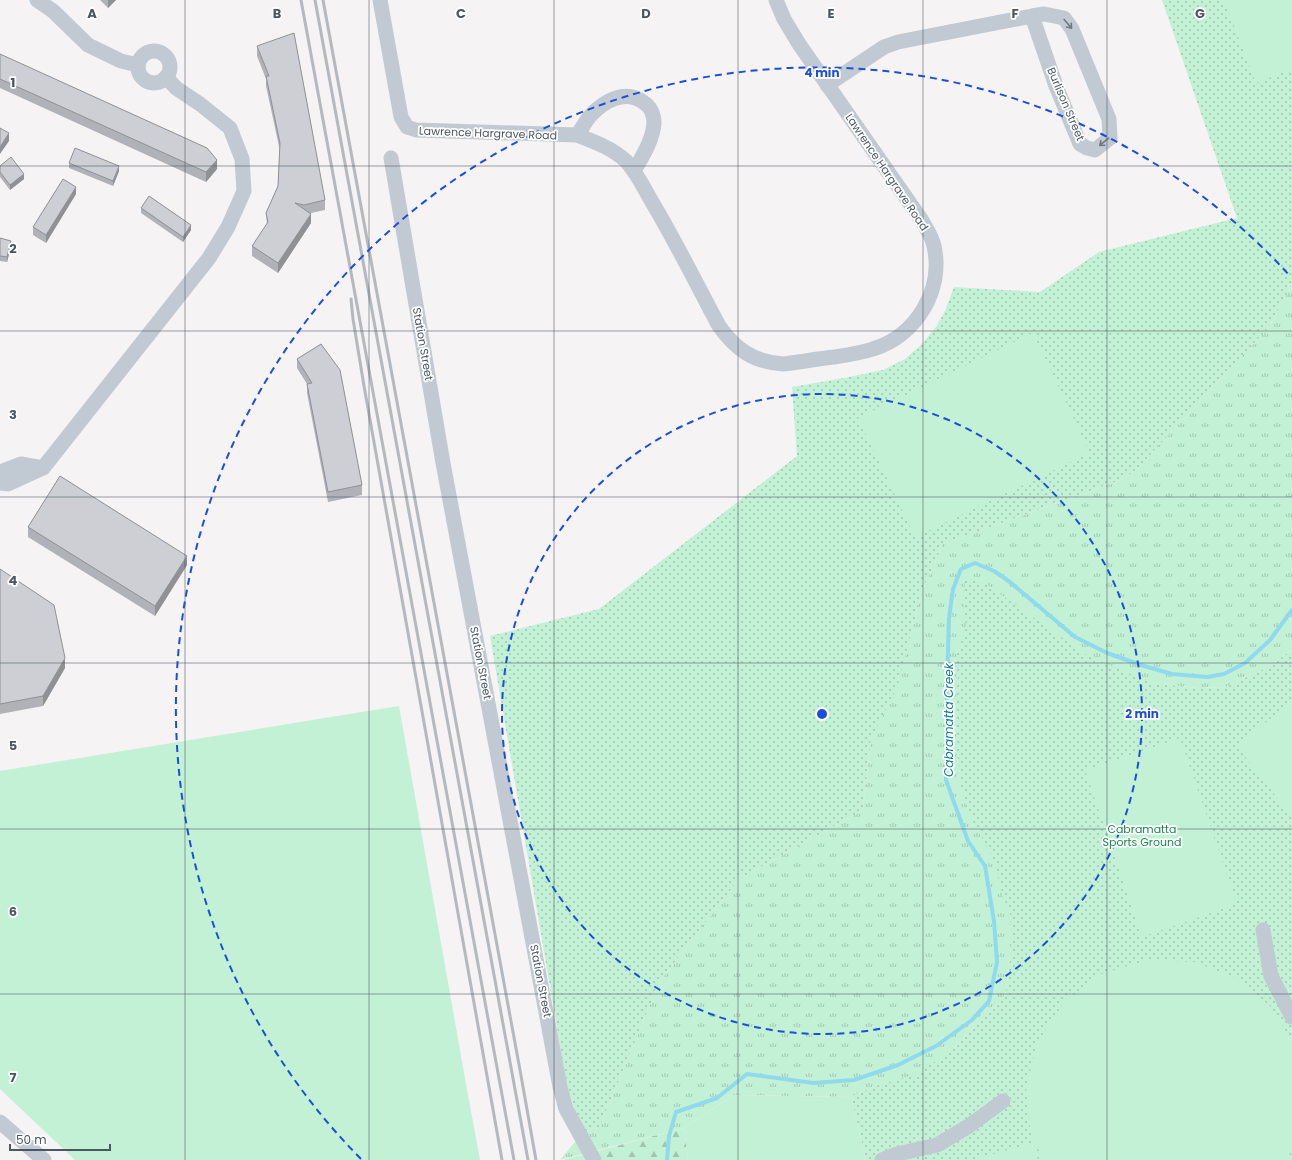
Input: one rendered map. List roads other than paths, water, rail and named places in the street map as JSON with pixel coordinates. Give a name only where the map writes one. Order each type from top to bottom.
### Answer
[{"type":"street","points":[[37,0],[53,11],[88,45],[120,61],[138,65]]},
{"type":"street","name":"Lawrence Hargrave Road","points":[[380,0],[401,117],[407,127],[416,130],[578,136],[599,143],[613,150],[626,161],[634,171],[662,218],[719,326],[728,339],[741,350],[756,359],[773,364],[783,364],[851,354],[873,349],[885,344],[906,330],[924,310],[929,301],[933,288],[936,267],[934,245],[921,219],[799,44],[784,19],[776,0]]},
{"type":"street","name":"Burlison Street","points":[[827,85],[884,47],[898,42],[1032,16],[1044,14],[1064,18],[1072,29],[1109,119],[1110,138],[1095,150],[1080,144],[1056,86],[1032,16]]},
{"type":"street","points":[[152,51],[162,54],[169,62],[170,67],[166,77],[157,82],[147,81],[140,75],[138,65],[143,56],[152,51]]},
{"type":"street","points":[[0,484],[8,484],[43,468],[209,258],[228,227],[244,191],[242,159],[230,128],[200,104],[176,88],[166,77]]},
{"type":"street","points":[[578,136],[591,115],[611,100],[620,96],[638,98],[650,108],[654,123],[644,152],[634,171]]},
{"type":"street","name":"Station Street","points":[[391,158],[445,471],[560,1087],[566,1109],[594,1160]]},
{"type":"street","points":[[0,472],[21,464],[43,468]]},
{"type":"street","points":[[1263,930],[1271,976],[1292,1017]]},
{"type":"street","points":[[882,1160],[897,1154],[937,1145],[969,1126],[1003,1100]]},
{"type":"street","points":[[0,1122],[44,1160]]},
{"type":"waterway","name":"Cabramatta Creek","points":[[667,1160],[669,1136],[676,1112],[717,1098],[747,1074],[813,1083],[854,1080],[898,1065],[936,1046],[972,1020],[989,1001],[997,962],[994,921],[985,866],[968,841],[946,780],[949,618],[953,589],[961,569],[975,563],[994,571],[1010,582],[1075,637],[1107,653],[1172,674],[1207,677],[1224,674],[1245,663],[1270,640],[1292,610]]},
{"type":"railway","points":[[301,0],[514,1160]]},
{"type":"railway","points":[[315,0],[528,1160]]},
{"type":"railway","points":[[323,0],[536,1160]]},
{"type":"railway","points":[[351,299],[364,386],[502,1160]]},
{"type":"park label","name":"Cabramatta Sports Ground","points":[[1142,835]]}]
